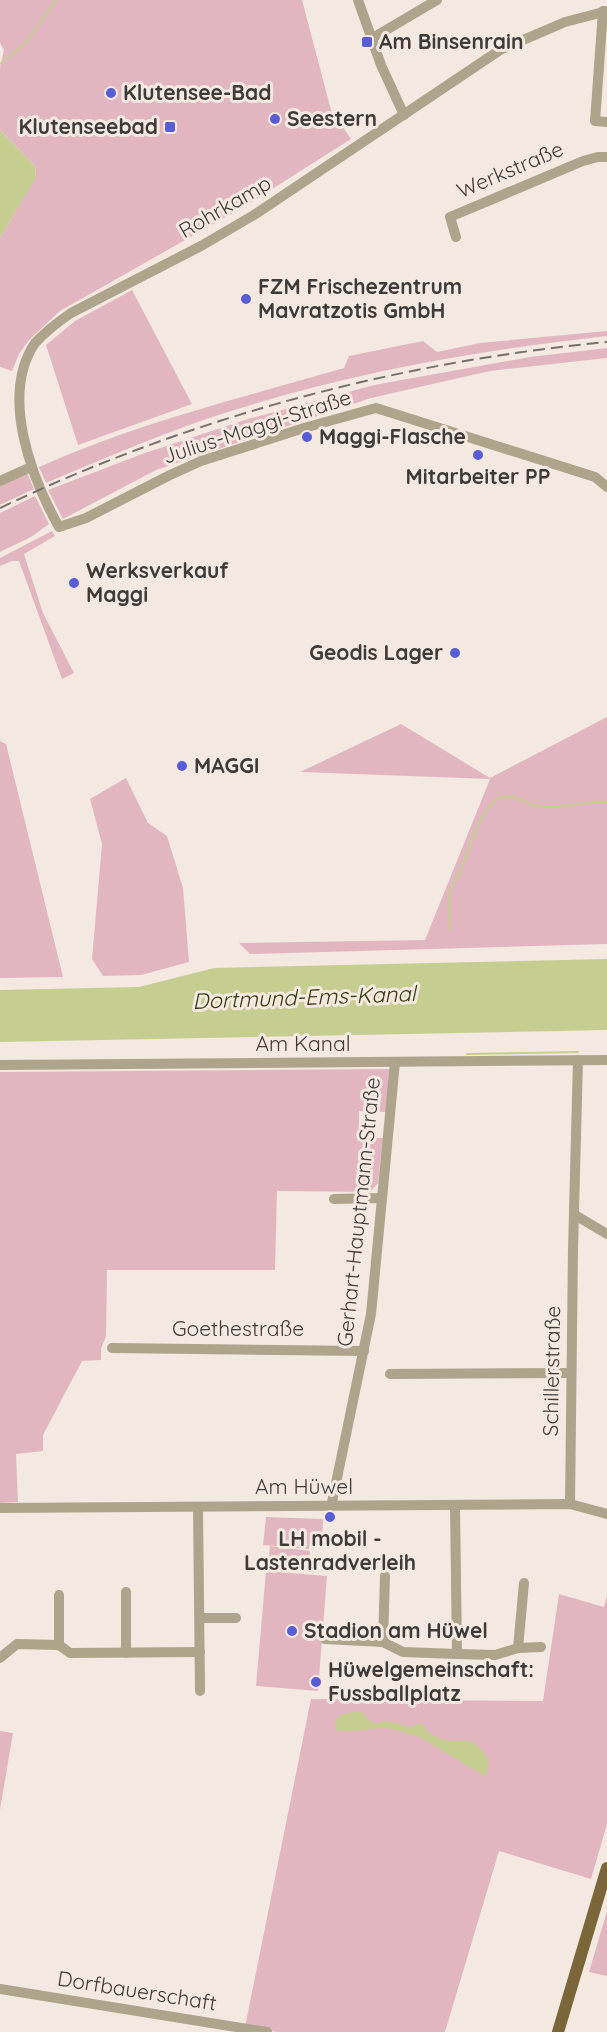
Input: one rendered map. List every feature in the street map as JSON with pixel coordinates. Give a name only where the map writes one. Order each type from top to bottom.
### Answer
[{"type":"main road","points":[[558,2032],[607,1868]]},
{"type":"street","points":[[358,0],[371,39],[404,115]]},
{"type":"street","points":[[371,39],[437,0]]},
{"type":"street","points":[[605,11],[595,121],[607,122]]},
{"type":"street","name":"Rohrkamp","points":[[59,527],[31,467],[18,432],[14,408],[18,378],[34,344],[52,327],[71,314],[201,246],[254,215],[500,50],[565,22],[605,11]]},
{"type":"street","name":"Werkstraße","points":[[456,237],[450,217],[583,161],[607,157]]},
{"type":"street","name":"Julius-Maggi-Straße","points":[[59,527],[86,518],[201,461],[376,408],[596,477],[607,487]]},
{"type":"street","points":[[0,482],[31,467]]},
{"type":"street","points":[[578,1060],[575,1215],[607,1234]]},
{"type":"street","name":"Am Kanal","points":[[0,1065],[607,1060]]},
{"type":"street","name":"Gerhart-Hauptmann-Straße","points":[[331,1507],[371,1314],[395,1062]]},
{"type":"street","points":[[334,1198],[381,1198]]},
{"type":"street","name":"Schillerstraße","points":[[570,1504],[575,1215]]},
{"type":"street","name":"Goethestraße","points":[[112,1348],[364,1351]]},
{"type":"street","points":[[390,1374],[571,1373]]},
{"type":"street","name":"Am Hüwel","points":[[0,1508],[570,1504],[607,1514]]},
{"type":"street","points":[[455,1505],[457,1654]]},
{"type":"street","points":[[198,1507],[200,1691]]},
{"type":"street","points":[[383,1642],[385,1576]]},
{"type":"street","points":[[518,1648],[524,1583]]},
{"type":"street","points":[[126,1592],[126,1653]]},
{"type":"street","points":[[59,1595],[59,1645]]},
{"type":"street","points":[[200,1618],[236,1618]]},
{"type":"street","points":[[326,1639],[383,1642],[403,1652],[495,1655],[518,1648],[541,1647]]},
{"type":"street","points":[[0,1658],[17,1644],[59,1645],[70,1653],[200,1652]]},
{"type":"street","name":"Dorfbauerschaft","points":[[0,1989],[267,2032]]},
{"type":"shaded area","points":[[0,0],[302,0],[331,110],[351,139],[247,205],[60,311],[29,340],[19,354],[12,371],[0,367],[0,238],[36,176],[35,166],[0,130],[0,68],[4,50],[0,43]]},
{"type":"shaded area","points":[[132,290],[192,404],[78,445],[46,345],[75,321]]},
{"type":"shaded area","points":[[607,331],[607,336],[422,363],[286,395],[191,424],[46,483],[39,467],[151,424],[344,368],[349,356],[423,341],[437,352],[480,343]]},
{"type":"shaded area","points":[[607,348],[607,358],[490,371],[371,398],[156,470],[63,519],[48,490],[142,454],[248,419],[374,385],[530,357]]},
{"type":"shaded area","points":[[27,473],[34,489],[0,505],[0,486]]},
{"type":"shaded area","points":[[35,496],[49,524],[31,537],[0,552],[0,513]]},
{"type":"shaded area","points":[[52,531],[55,536],[24,554],[43,613],[74,673],[62,679],[19,561],[0,566],[0,558]]},
{"type":"shaded area","points":[[607,717],[607,944],[250,954],[239,943],[425,940],[490,779],[300,772],[401,724],[490,778]]},
{"type":"shaded area","points":[[0,741],[6,744],[63,977],[0,978]]},
{"type":"shaded area","points":[[126,778],[148,823],[167,836],[183,888],[189,962],[141,975],[103,976],[92,959],[102,844],[90,799]]},
{"type":"shaded area","points":[[390,1069],[386,1112],[359,1111],[359,1137],[383,1138],[378,1183],[370,1192],[277,1191],[275,1270],[107,1270],[106,1336],[101,1349],[101,1360],[82,1361],[43,1435],[43,1451],[16,1454],[18,1502],[0,1503],[0,1072]]},
{"type":"shaded area","points":[[266,1517],[323,1519],[322,1545],[310,1544],[309,1549],[263,1545]]},
{"type":"shaded area","points":[[270,1546],[310,1551],[308,1570],[268,1566]]},
{"type":"shaded area","name":"Stadion am Hüwel","points":[[266,1571],[327,1576],[318,1691],[256,1686]]},
{"type":"shaded area","points":[[559,1594],[604,1607],[607,1596],[607,1824],[591,1879],[499,1851],[445,2032],[277,2032],[245,2027],[311,1699],[543,1701]]},
{"type":"shaded area","points":[[0,1731],[13,1733],[0,1810]]},
{"type":"shaded area","points":[[607,1911],[607,1976],[589,1972]]},
{"type":"water","points":[[0,130],[35,166],[36,177],[0,238]]},
{"type":"water","name":"Dortmund-Ems-Kanal","points":[[607,959],[607,1030],[0,1042],[0,990],[139,987],[214,968]]},
{"type":"water","points":[[353,1712],[362,1712],[374,1724],[390,1721],[406,1726],[423,1724],[438,1738],[448,1741],[472,1742],[489,1760],[486,1777],[420,1737],[386,1728],[353,1731],[335,1729],[336,1719]]},
{"type":"waterway","points":[[0,64],[25,44],[56,0]]},
{"type":"waterway","points":[[450,930],[449,902],[453,884],[462,868],[482,818],[495,801],[506,796],[546,807],[607,803]]},
{"type":"waterway","points":[[467,1054],[578,1052]]},
{"type":"railway","points":[[0,508],[146,446],[296,398],[373,379],[451,364],[529,351],[607,342]]},
{"type":"place","name":"Am Binsenrain","points":[[367,42]]},
{"type":"place","name":"Klutensee-Bad","points":[[111,93]]},
{"type":"place","name":"Seestern","points":[[275,119]]},
{"type":"place","name":"Klutenseebad","points":[[170,127]]},
{"type":"place","name":"FZM Frischezentrum Mavratzotis GmbH","points":[[246,299]]},
{"type":"place","name":"Maggi-Flasche","points":[[307,437]]},
{"type":"place","name":"Mitarbeiter PP","points":[[478,455]]},
{"type":"place","name":"Werksverkauf Maggi","points":[[74,583]]},
{"type":"place","name":"Geodis Lager","points":[[455,653]]},
{"type":"place","name":"MAGGI","points":[[182,766]]},
{"type":"place","name":"LH mobil - Lastenradverleih","points":[[330,1517]]},
{"type":"place","name":"Stadion am Hüwel","points":[[292,1631]]},
{"type":"place","name":"Hüwelgemeinschaft: Fussballplatz","points":[[316,1682]]}]
